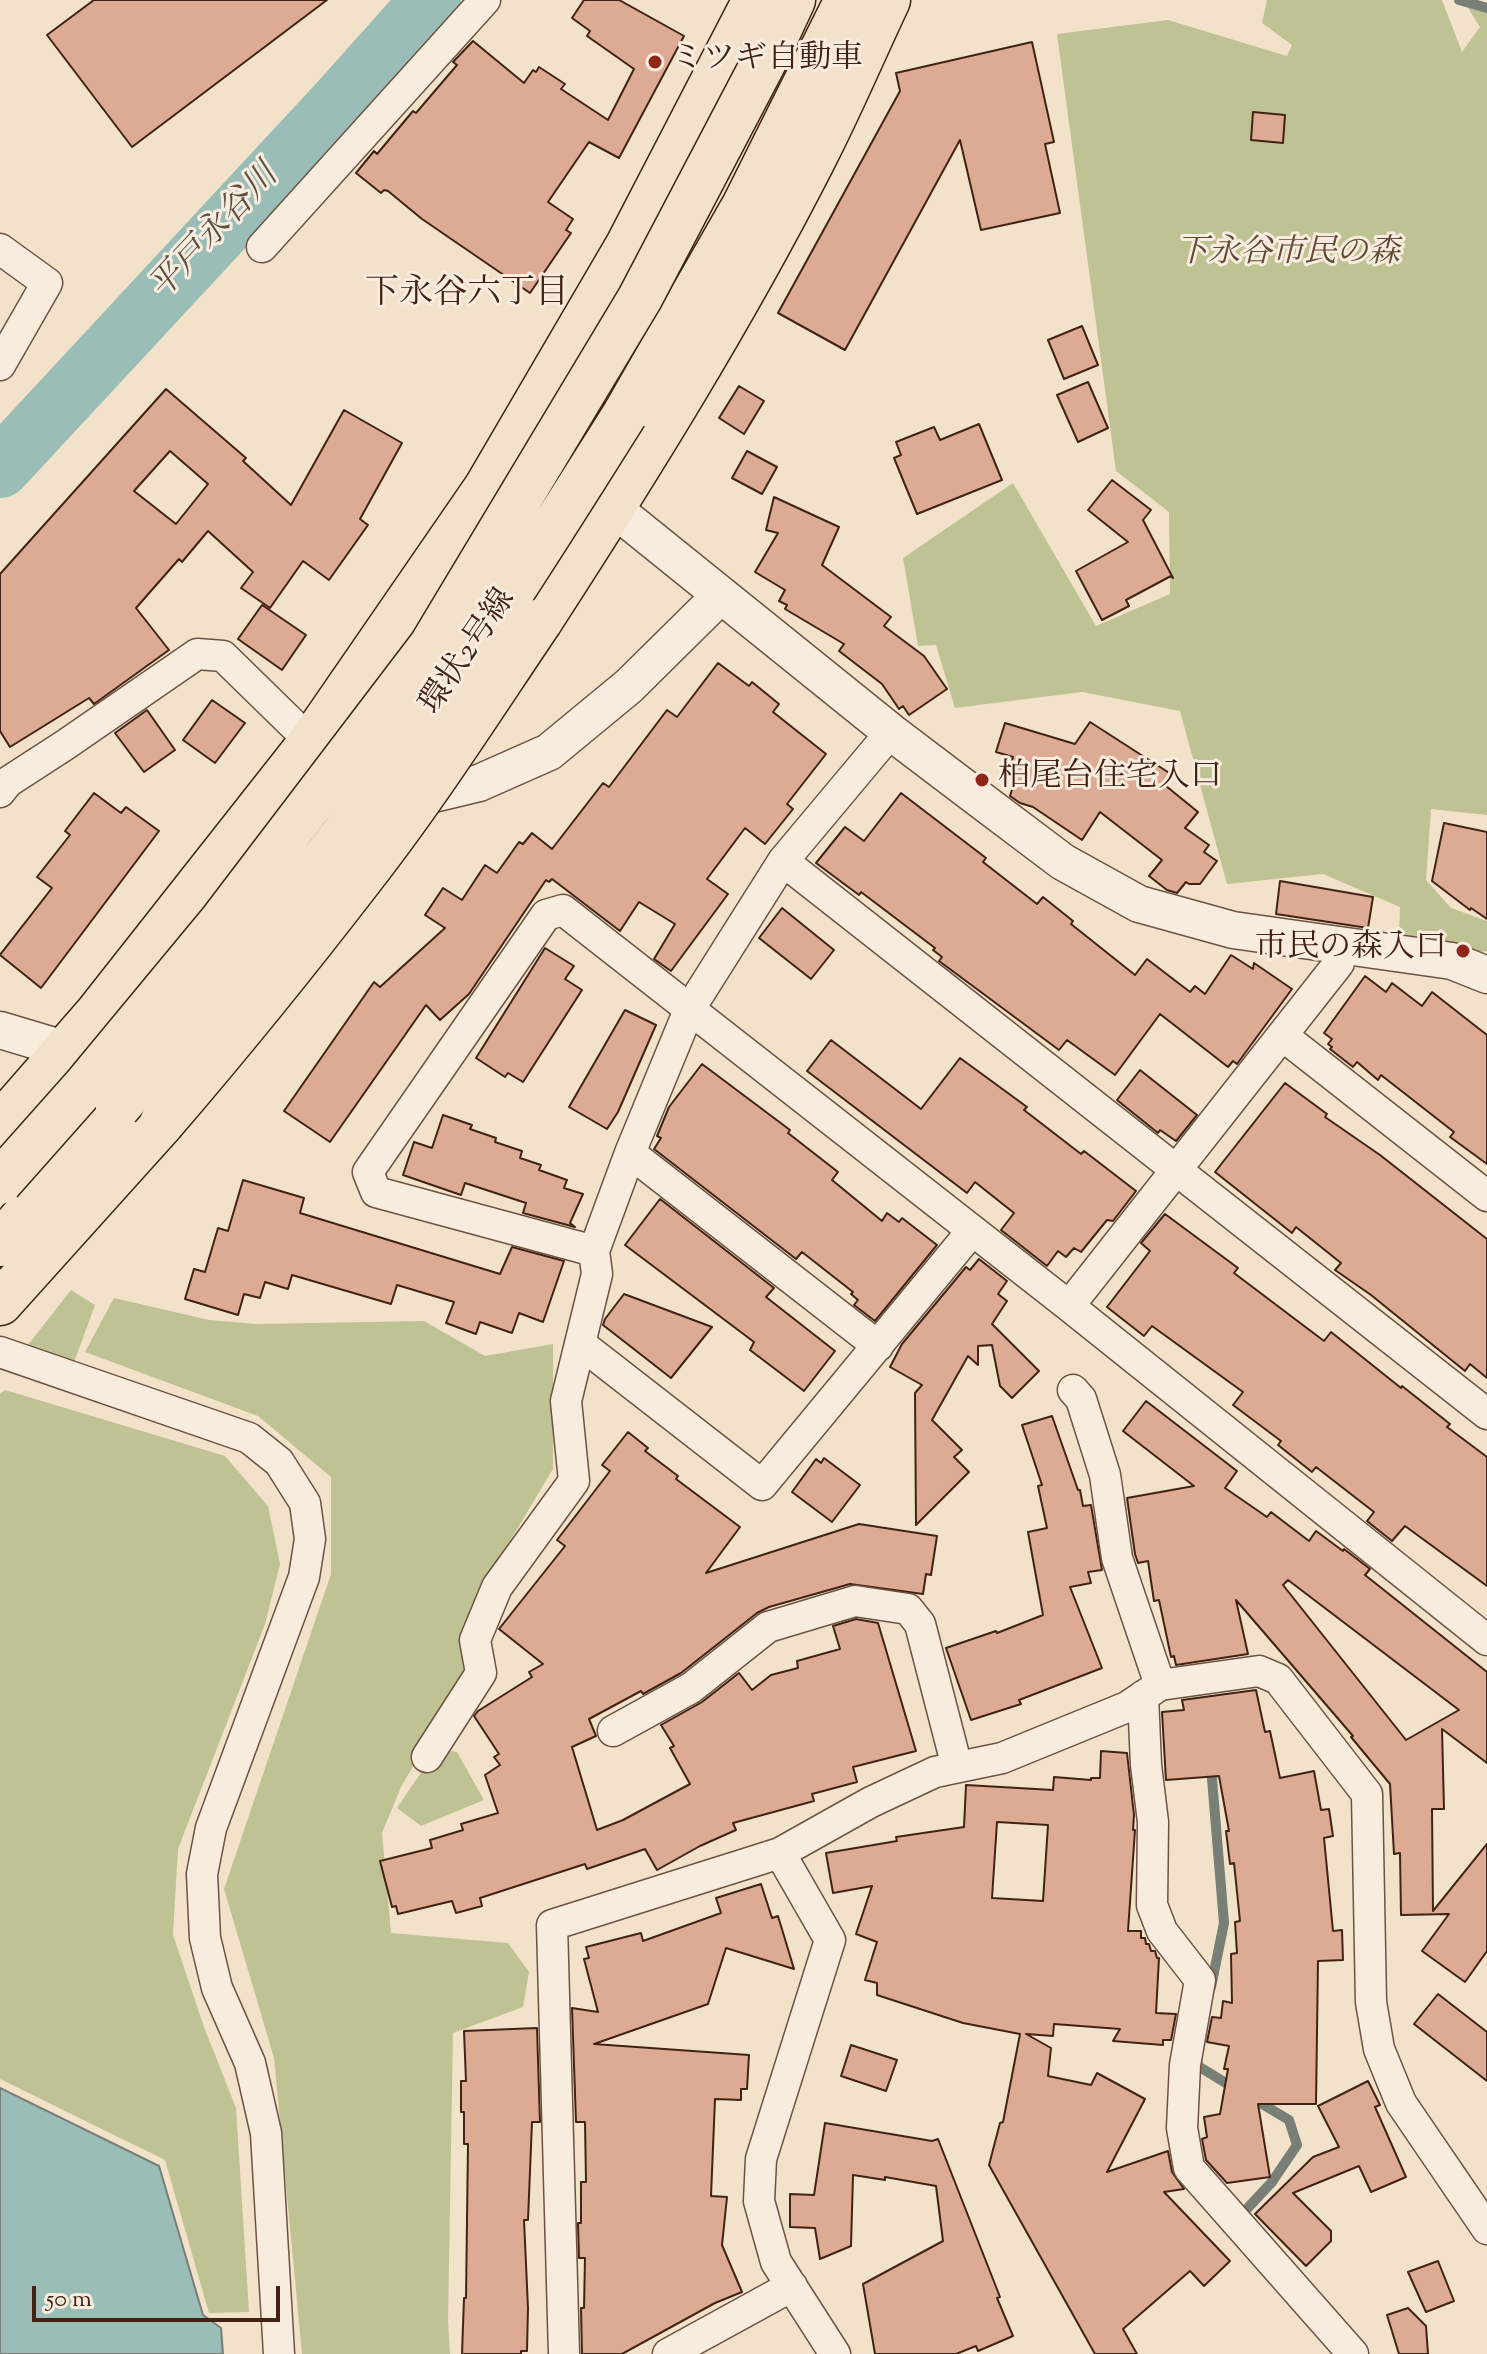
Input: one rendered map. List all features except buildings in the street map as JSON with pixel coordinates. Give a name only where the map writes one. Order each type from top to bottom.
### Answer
[{"type":"main road","points":[[0,1125],[67,1050],[311,742],[486,488],[628,245],[755,0]]},
{"type":"main road","name":"環状2号線","points":[[0,1182],[86,1085],[221,922],[431,646],[633,311],[768,54],[793,0]]},
{"type":"main road","name":"環状2号線","points":[[0,1244],[203,1010],[297,895],[429,714],[625,414],[744,206],[847,0]]},
{"type":"main road","points":[[0,1303],[224,1051],[363,876],[451,754],[613,508],[712,343],[813,159],[888,0]]},
{"type":"street","points":[[262,247],[485,0]]},
{"type":"street","points":[[0,249],[47,283],[0,365]]},
{"type":"street","points":[[613,508],[891,732],[1063,862],[1139,904],[1233,930],[1452,961],[1487,975]]},
{"type":"street","points":[[0,1030],[67,1050],[135,1058],[156,1046],[321,835],[347,815],[479,783],[549,752],[629,686],[721,595]]},
{"type":"street","points":[[0,792],[8,782],[197,654],[223,656],[311,742]]},
{"type":"street","points":[[427,1757],[481,1673],[475,1640],[497,1587],[574,1481],[566,1401],[597,1274],[594,1251],[630,1153],[689,1010],[783,861],[891,732]]},
{"type":"street","points":[[783,861],[1487,1414]]},
{"type":"street","points":[[594,1251],[376,1192],[368,1172],[546,915],[563,910],[1069,1306],[1487,1640]]},
{"type":"street","points":[[1069,1306],[1339,963],[1340,946]]},
{"type":"street","points":[[1283,1036],[1487,1196]]},
{"type":"street","points":[[630,1153],[878,1346]]},
{"type":"street","points":[[582,1345],[762,1485],[972,1231]]},
{"type":"street","points":[[0,1352],[249,1438],[279,1462],[305,1503],[310,1539],[304,1577],[211,1828],[202,1874],[205,1938],[217,1988],[250,2063],[266,2133],[279,2354]]},
{"type":"street","points":[[1073,1390],[1081,1399],[1105,1475],[1117,1558],[1151,1691],[1146,1765],[1153,1822],[1152,1905],[1162,1931],[1200,1980],[1185,2065],[1182,2128],[1189,2168],[1353,2354]]},
{"type":"street","points":[[613,1731],[691,1688],[768,1627],[855,1601],[908,1609],[920,1624],[957,1767]]},
{"type":"street","points":[[564,2354],[552,1925],[780,1853],[871,1802],[935,1772],[1002,1758],[1127,1707],[1151,1691],[1259,1671],[1278,1679],[1367,1794],[1371,2002],[1379,2049],[1401,2103],[1487,2229]]},
{"type":"street","points":[[780,1853],[830,1940],[761,2159],[759,2201],[776,2262],[835,2354]]},
{"type":"street","points":[[668,2354],[792,2286]]},
{"type":"green space","name":"下永谷市民の森","points":[[1267,0],[1442,0],[1462,52],[1480,27],[1468,8],[1487,9],[1487,815],[1431,809],[1426,880],[1451,908],[1487,921],[1487,951],[1399,935],[1400,907],[1323,874],[1227,884],[1180,711],[1082,692],[955,708],[936,645],[918,646],[903,558],[1013,483],[1096,626],[1170,594],[1169,512],[1116,471],[1057,34],[1168,20],[1287,56],[1292,45],[1262,23]]},
{"type":"green space","points":[[71,1290],[95,1305],[73,1365],[24,1350]]},
{"type":"green space","points":[[114,1298],[209,1320],[257,1324],[424,1321],[485,1356],[553,1344],[553,1469],[480,1591],[460,1637],[468,1672],[401,1787],[382,1833],[391,1933],[508,1943],[529,1972],[523,2007],[453,2033],[450,2354],[302,2354],[274,2058],[224,1889],[331,1574],[331,1477],[258,1416],[85,1352]]},
{"type":"green space","points":[[5,1390],[225,1456],[268,1506],[280,1564],[265,1624],[178,1849],[173,1935],[236,2108],[249,2312],[209,2313],[165,2160],[0,2079],[0,1394]]},
{"type":"green space","points":[[452,1751],[457,1752],[484,1800],[421,1826],[397,1808],[427,1766]]},
{"type":"water","points":[[0,2088],[159,2166],[203,2315],[221,2328],[223,2354],[0,2354]]},
{"type":"waterway","name":"平戸永谷川","points":[[0,468],[431,0]]},
{"type":"waterway","points":[[1459,0],[1487,8]]},
{"type":"waterway","points":[[1211,1987],[1224,1923],[1212,1779]]},
{"type":"waterway","points":[[1197,2057],[1198,2066],[1234,2088]]},
{"type":"waterway","points":[[1248,2218],[1243,2213],[1272,2182],[1297,2145],[1289,2120],[1252,2098]]},
{"type":"place","name":"ミツギ自動車","points":[[655,62]]},
{"type":"place","name":"柏尾台住宅入口","points":[[982,780]]},
{"type":"place","name":"市民の森入口","points":[[1463,951]]},
{"type":"district","name":"下永谷六丁目","points":[[467,296]]}]
